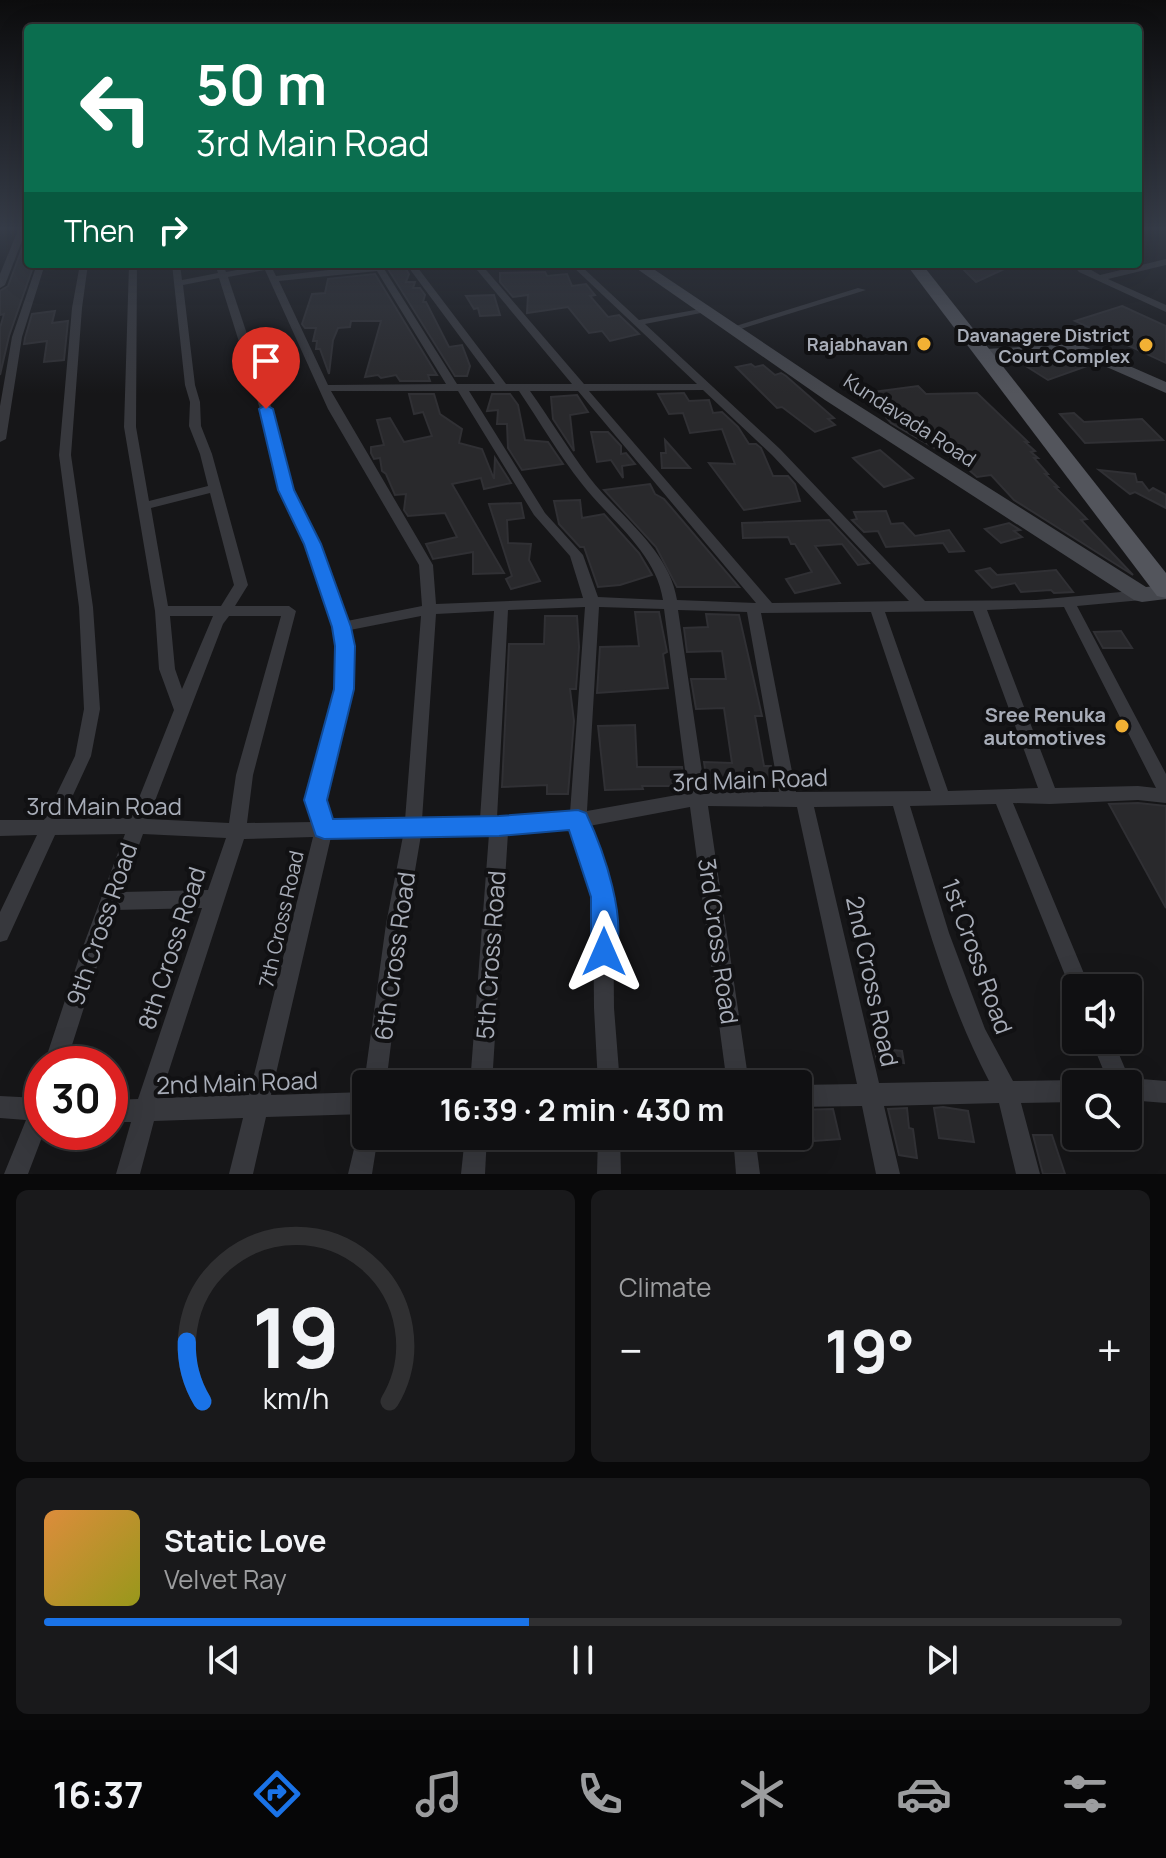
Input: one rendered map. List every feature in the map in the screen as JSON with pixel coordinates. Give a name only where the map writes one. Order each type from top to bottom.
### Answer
[{"type":"main road","points":[[929,285],[1166,591]]},
{"type":"street","points":[[0,439],[17,337],[34,285]]},
{"type":"street","points":[[0,933],[83,756],[92,709],[86,607],[65,455],[80,285]]},
{"type":"street","points":[[133,285],[130,427],[162,611],[167,669],[182,711]]},
{"type":"street","name":"9th Cross Road","points":[[60,1046],[81,976],[136,826],[216,623],[241,585],[195,426],[195,402],[190,385],[178,285]]},
{"type":"street","name":"7th Cross Road","points":[[225,285],[266,409],[286,490],[313,544],[342,627],[345,646],[344,689],[315,800],[324,829],[241,1174]]},
{"type":"street","name":"6th Cross Road","points":[[276,285],[334,409],[426,565],[429,609],[413,828],[396,924],[377,1070]]},
{"type":"street","points":[[390,285],[540,515],[576,555],[592,602],[578,820],[603,897],[608,1070]]},
{"type":"street","points":[[426,285],[503,388]]},
{"type":"street","points":[[494,285],[760,607]]},
{"type":"street","points":[[596,285],[776,452],[921,606]]},
{"type":"street","name":"Kundavada Road","points":[[667,285],[1142,595]]},
{"type":"street","points":[[1117,285],[1161,303],[1166,309]]},
{"type":"street","points":[[731,329],[861,290]]},
{"type":"street","points":[[637,323],[703,310]]},
{"type":"street","points":[[985,354],[1079,349],[1166,388]]},
{"type":"street","name":"3rd Cross Road","points":[[522,387],[586,481],[649,552],[668,588],[736,1070]]},
{"type":"street","points":[[325,388],[708,387]]},
{"type":"street","points":[[145,506],[214,488]]},
{"type":"street","points":[[342,627],[429,609],[592,602],[760,607],[978,605],[1068,602],[1166,591]]},
{"type":"street","points":[[1068,602],[1166,793]]},
{"type":"street","points":[[978,605],[1050,797]]},
{"type":"street","points":[[876,606],[941,796]]},
{"type":"street","name":"5th Cross Road","points":[[482,1070],[501,607]]},
{"type":"street","name":"2nd Cross Road","points":[[760,607],[797,800],[872,1096],[888,1174]]},
{"type":"street","points":[[162,611],[289,611],[281,652],[248,754],[238,799],[237,831]]},
{"type":"street","name":"3rd Main Road","points":[[0,828],[136,826],[237,831],[494,826],[578,820],[697,799],[1050,797],[1166,793]]},
{"type":"street","points":[[1001,795],[1074,974]]},
{"type":"street","name":"1st Cross Road","points":[[899,798],[930,907],[976,1035],[1007,1093],[1028,1174]]},
{"type":"street","name":"8th Cross Road","points":[[128,1174],[145,1111],[237,831]]},
{"type":"street","points":[[111,901],[215,898]]},
{"type":"street","points":[[1142,1090],[1166,1092]]},
{"type":"street","points":[[812,1096],[1062,1091]]},
{"type":"street","name":"2nd Main Road","points":[[128,1111],[352,1104]]},
{"type":"street","points":[[0,1107],[24,1108]]},
{"type":"street","points":[[16,1174],[26,1150]]},
{"type":"street","points":[[360,1174],[364,1150]]},
{"type":"street","points":[[473,1174],[475,1150]]},
{"type":"street","points":[[609,1150],[609,1174]]},
{"type":"street","points":[[745,1150],[748,1174]]},
{"type":"building","points":[[27,285],[9,336],[0,375],[0,328],[4,314],[0,315],[0,291],[8,286]]},
{"type":"building","points":[[327,285],[382,285],[437,375],[428,375],[430,381],[400,381],[396,375],[365,377],[381,321],[351,321],[350,327],[338,328],[333,340],[329,374],[320,349],[316,349],[317,341],[313,341],[316,328],[305,328],[302,324],[312,294],[325,293]]},
{"type":"building","points":[[398,285],[420,288],[425,295],[423,302],[426,302],[449,347],[462,345],[470,366],[467,376],[455,376]]},
{"type":"building","points":[[502,285],[587,285],[595,295],[590,296],[608,317],[619,315],[639,334],[610,341],[602,331],[589,333],[568,307],[527,313],[528,295],[513,297]]},
{"type":"building","points":[[494,295],[500,315],[480,316],[478,308],[474,309],[466,296]]},
{"type":"building","name":"Davanagere District Court Complex","points":[[1122,306],[1166,326],[1166,363],[1075,321]]},
{"type":"building","points":[[55,311],[52,323],[68,321],[64,360],[44,362],[47,341],[24,344],[25,338],[32,314]]},
{"type":"building","points":[[1072,357],[1087,366],[1048,380],[1018,361]]},
{"type":"building","points":[[751,364],[755,367],[763,365],[775,375],[781,373],[786,376],[834,418],[828,419],[835,425],[815,432],[782,407],[777,408],[736,367]]},
{"type":"building","points":[[918,386],[926,394],[977,393],[1028,442],[1025,442],[1038,458],[1034,458],[1048,474],[1045,474],[1087,519],[1081,520],[1133,575],[1014,500],[991,475],[977,477],[962,464],[891,423],[865,393]]},
{"type":"building","points":[[684,393],[689,401],[709,400],[713,413],[722,412],[738,427],[749,444],[761,448],[773,476],[788,476],[795,484],[800,501],[744,510],[709,463],[735,464],[722,429],[690,433],[683,413],[669,414],[658,394]]},
{"type":"building","points":[[409,394],[434,394],[440,414],[462,429],[459,443],[482,449],[494,479],[495,458],[511,483],[484,489],[481,478],[452,484],[504,573],[473,574],[473,552],[433,559],[426,544],[457,537],[445,513],[408,516],[404,510],[406,494],[395,495],[382,471],[380,458],[374,459],[371,447],[384,445],[377,420],[390,418],[404,442],[432,436],[423,412],[414,414]]},
{"type":"building","points":[[492,394],[510,394],[518,405],[525,440],[548,442],[563,464],[522,470],[508,448],[507,424],[497,424],[498,410],[487,411]]},
{"type":"building","points":[[577,395],[588,412],[570,415],[574,451],[553,419],[551,397]]},
{"type":"building","points":[[1074,413],[1084,422],[1142,419],[1163,440],[1085,443],[1060,414]]},
{"type":"building","points":[[591,432],[608,432],[621,446],[621,454],[626,453],[635,464],[622,466],[623,478],[611,460],[597,462]]},
{"type":"building","points":[[665,440],[690,468],[662,468],[661,453],[666,453]]},
{"type":"building","points":[[880,450],[913,478],[884,487],[853,458]]},
{"type":"building","points":[[1099,470],[1135,474],[1137,482],[1142,482],[1149,491],[1153,488],[1166,495],[1166,508],[1135,492],[1130,494]]},
{"type":"building","points":[[650,484],[655,494],[664,499],[739,587],[677,587],[656,547],[604,490]]},
{"type":"building","points":[[580,500],[582,518],[604,514],[639,553],[652,575],[620,585],[598,587],[584,547],[580,547],[559,524],[554,501]]},
{"type":"building","points":[[521,503],[524,518],[507,520],[508,543],[531,544],[529,560],[540,581],[511,589],[506,579],[512,576],[489,504]]},
{"type":"building","points":[[886,511],[891,524],[903,523],[915,536],[949,530],[964,551],[949,552],[943,543],[886,547],[878,531],[864,532],[852,520],[857,519],[854,512]]},
{"type":"building","points":[[829,520],[869,563],[858,565],[842,544],[815,546],[840,583],[795,593],[786,579],[812,572],[795,544],[791,544],[788,537],[743,538],[742,523]]},
{"type":"building","points":[[1009,523],[1020,530],[1014,531],[1022,537],[1001,543],[985,529]]},
{"type":"building","points":[[990,568],[997,575],[1056,570],[1073,592],[1021,592],[1015,583],[992,588],[976,571]]},
{"type":"building","points":[[635,612],[659,612],[667,652],[663,654],[668,688],[597,693],[600,647],[639,646]]},
{"type":"building","points":[[706,614],[739,615],[762,716],[755,716],[764,766],[771,766],[774,783],[707,783],[704,762],[732,763],[724,708],[696,709],[691,679],[726,679],[722,651],[687,652],[684,628],[708,627]]},
{"type":"building","points":[[545,616],[577,616],[579,647],[576,689],[570,689],[574,721],[568,794],[547,794],[547,785],[502,787],[509,644],[544,644]]},
{"type":"building","points":[[1121,631],[1132,648],[1103,648],[1094,632]]},
{"type":"building","points":[[635,725],[637,767],[682,767],[684,783],[605,790],[598,726]]},
{"type":"building","points":[[1109,804],[1166,806],[1166,908]]},
{"type":"building","points":[[874,1048],[902,1051],[904,1063],[877,1060]]},
{"type":"building","points":[[907,1108],[917,1158],[899,1155],[888,1109]]},
{"type":"building","points":[[934,1108],[968,1111],[974,1142],[939,1138]]},
{"type":"building","points":[[833,1109],[840,1139],[814,1141],[812,1110]]},
{"type":"building","points":[[1033,1135],[1052,1135],[1065,1174],[1043,1174]]},
{"type":"place","name":"Rajabhavan","points":[[924,344]]},
{"type":"place","name":"Davanagere District Court Complex","points":[[1146,345]]},
{"type":"place","name":"Sree Renuka automotives","points":[[1122,726]]},
{"type":"route","points":[[266,409],[286,490],[313,544],[342,627],[345,646],[344,689],[315,800],[324,829],[499,826],[578,820],[603,897],[604,952]]}]
